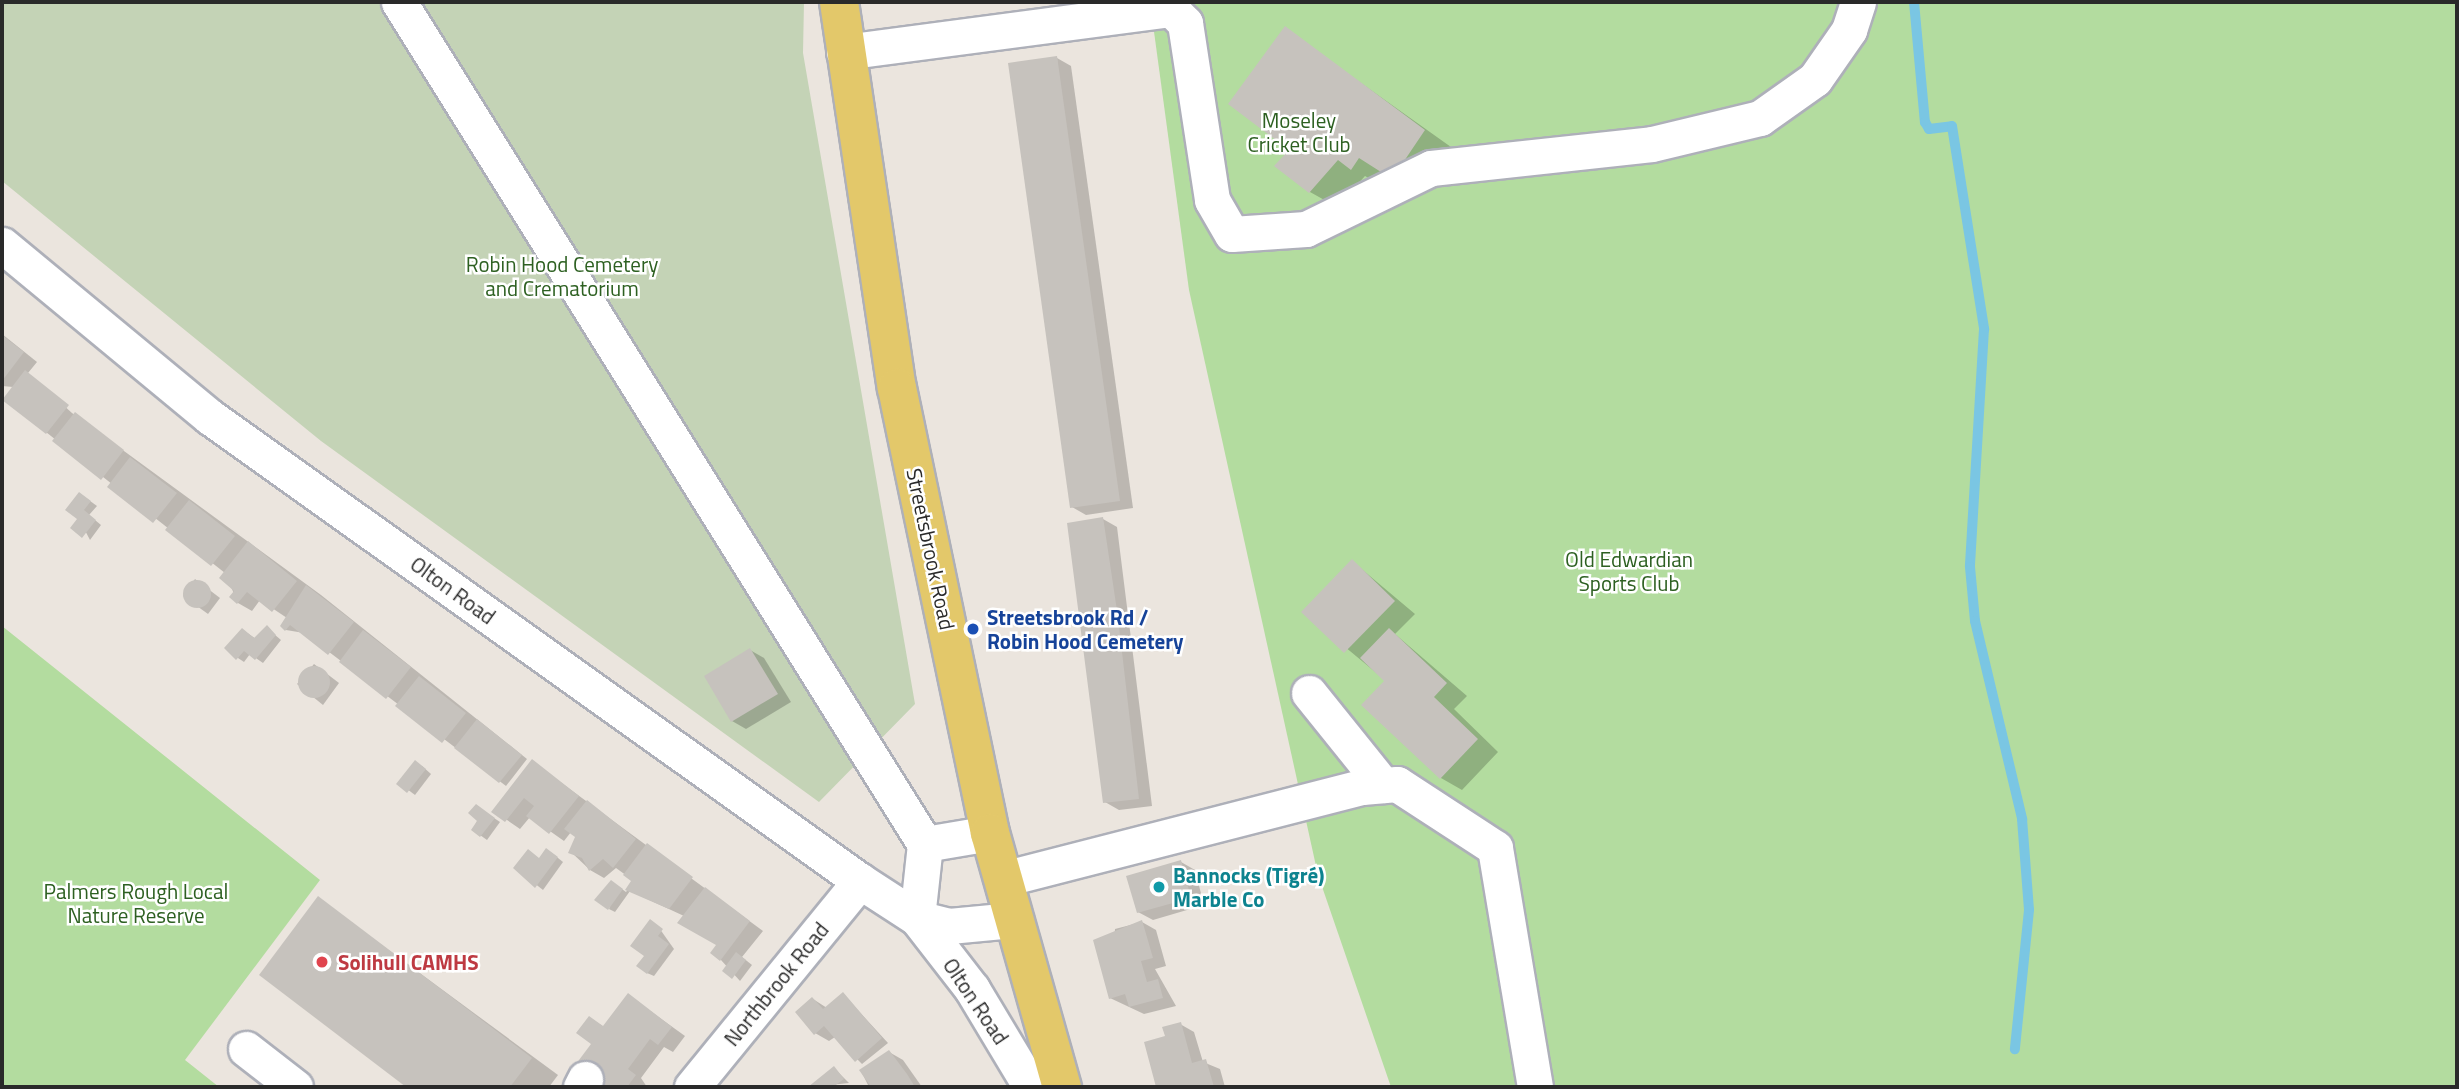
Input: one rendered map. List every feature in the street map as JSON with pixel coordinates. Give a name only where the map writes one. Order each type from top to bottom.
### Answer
[{"type":"main road","name":"Streetsbrook Road","points":[[839,2],[844,52],[897,388],[990,833],[1062,1087]]},
{"type":"street","points":[[399,2],[925,844],[917,918]]},
{"type":"street","points":[[844,52],[1171,5],[1185,23],[1212,200],[1232,234],[1306,229],[1431,168],[1652,144],[1760,118],[1815,79],[1849,30],[1858,2]]},
{"type":"street","name":"Olton Road","points":[[2,245],[210,417],[860,881],[917,918],[949,926],[1013,920]]},
{"type":"street","points":[[1309,693],[1383,785]]},
{"type":"street","points":[[1003,879],[1383,785],[1397,784],[1495,848],[1535,1087]]},
{"type":"street","points":[[925,844],[990,833]]},
{"type":"street","name":"Northbrook Road","points":[[692,1087],[860,881]]},
{"type":"street","name":"Olton Road","points":[[917,918],[972,989],[1031,1087]]},
{"type":"street","points":[[246,1049],[295,1087]]},
{"type":"green space","name":"Robin Hood Cemetery and Crematorium","points":[[2,2],[804,2],[803,53],[915,704],[819,802],[321,441],[2,181]]},
{"type":"green space","points":[[1150,2],[2457,2],[2457,1087],[1391,1087],[1318,875],[1189,290]]},
{"type":"green space","name":"Palmers Rough Local Nature Reserve","points":[[2,626],[320,880],[185,1060],[219,1087],[2,1087]]},
{"type":"building","points":[[1285,26],[1425,130],[1392,179],[1359,158],[1351,170],[1338,160],[1309,193],[1274,166],[1289,150],[1228,104]]},
{"type":"building","points":[[1057,56],[1120,501],[1070,508],[1008,63]]},
{"type":"building","points":[[2,335],[24,352],[2,381]]},
{"type":"building","points":[[25,370],[69,405],[46,434],[2,400]]},
{"type":"building","points":[[75,412],[124,450],[101,480],[52,441]]},
{"type":"building","points":[[130,457],[177,493],[153,523],[107,487]]},
{"type":"building","points":[[79,492],[91,501],[84,510],[96,520],[82,538],[70,528],[77,519],[65,510]]},
{"type":"building","points":[[189,500],[235,536],[211,566],[165,530]]},
{"type":"building","points":[[1103,517],[1119,624],[1096,627],[1119,626],[1139,799],[1103,803],[1067,523]]},
{"type":"building","points":[[248,541],[297,581],[272,612],[247,592],[237,604],[229,597],[234,591],[219,578]]},
{"type":"building","points":[[1352,559],[1395,601],[1344,653],[1301,612]]},
{"type":"building","points":[[197,580],[207,584],[211,594],[207,604],[197,608],[187,604],[183,594],[187,584]]},
{"type":"building","points":[[306,585],[354,622],[328,655],[290,625],[285,631],[280,626]]},
{"type":"building","points":[[267,625],[276,635],[255,660],[244,651],[236,660],[224,648],[242,628],[254,638]]},
{"type":"building","points":[[1389,628],[1447,683],[1434,697],[1478,739],[1440,779],[1361,705],[1384,681],[1360,658]]},
{"type":"building","points":[[363,630],[411,667],[386,699],[339,662]]},
{"type":"building","points":[[750,648],[778,694],[731,722],[704,676]]},
{"type":"building","points":[[314,666],[325,671],[330,682],[325,693],[314,698],[303,693],[298,682],[303,671]]},
{"type":"building","points":[[419,676],[466,713],[442,743],[395,706]]},
{"type":"building","points":[[477,719],[522,755],[499,783],[454,748]]},
{"type":"building","points":[[532,759],[579,796],[549,834],[526,816],[534,806],[524,798],[505,822],[491,812]]},
{"type":"building","points":[[415,760],[426,769],[407,793],[396,784]]},
{"type":"building","points":[[587,800],[636,839],[613,868],[603,859],[589,871],[582,858],[568,853],[575,837],[564,829]]},
{"type":"building","points":[[476,804],[495,818],[480,837],[471,830],[477,821],[468,813]]},
{"type":"building","points":[[647,843],[693,877],[669,909],[625,890],[631,881],[623,875]]},
{"type":"building","points":[[546,848],[558,857],[535,888],[513,868],[528,849],[539,858]]},
{"type":"building","name":"Bannocks (Tigré) Marble Co","points":[[1181,860],[1191,898],[1137,913],[1126,876]]},
{"type":"building","points":[[611,880],[623,889],[608,910],[594,900]]},
{"type":"building","points":[[705,887],[750,921],[720,961],[710,953],[716,945],[677,923]]},
{"type":"building","points":[[318,896],[532,1058],[510,1087],[406,1087],[259,975]]},
{"type":"building","points":[[650,919],[663,929],[658,936],[669,944],[647,974],[636,966],[644,956],[630,946]]},
{"type":"building","points":[[1142,920],[1153,958],[1141,961],[1147,982],[1158,979],[1163,998],[1129,1007],[1125,994],[1109,999],[1093,940]]},
{"type":"building","points":[[736,952],[746,960],[732,979],[722,971]]},
{"type":"building","points":[[843,992],[882,1038],[855,1062],[824,1026],[814,1035],[795,1012],[812,997],[823,1009]]},
{"type":"building","points":[[628,993],[672,1027],[658,1045],[650,1039],[628,1069],[636,1075],[627,1087],[606,1087],[576,1064],[591,1044],[576,1033],[589,1016],[603,1026]]},
{"type":"building","points":[[1181,1022],[1192,1063],[1206,1059],[1214,1087],[1156,1087],[1144,1042],[1165,1036],[1162,1027]]},
{"type":"building","points":[[889,1050],[915,1087],[871,1087],[859,1070]]},
{"type":"building","points":[[834,1066],[844,1079],[833,1087],[808,1087]]},
{"type":"waterway","points":[[1914,2],[1925,122],[1929,129],[1952,126],[1984,329],[1970,567],[1975,621],[2022,819],[2029,910],[2015,1049]]},
{"type":"place","name":"Streetsbrook Rd / Robin Hood Cemetery","points":[[973,629]]},
{"type":"place","name":"Bannocks (Tigré) Marble Co","points":[[1159,887]]},
{"type":"place","name":"Solihull CAMHS","points":[[322,962]]},
{"type":"park label","name":"Moseley Cricket Club","points":[[1299,132]]},
{"type":"park label","name":"Old Edwardian Sports Club","points":[[1629,571]]}]
